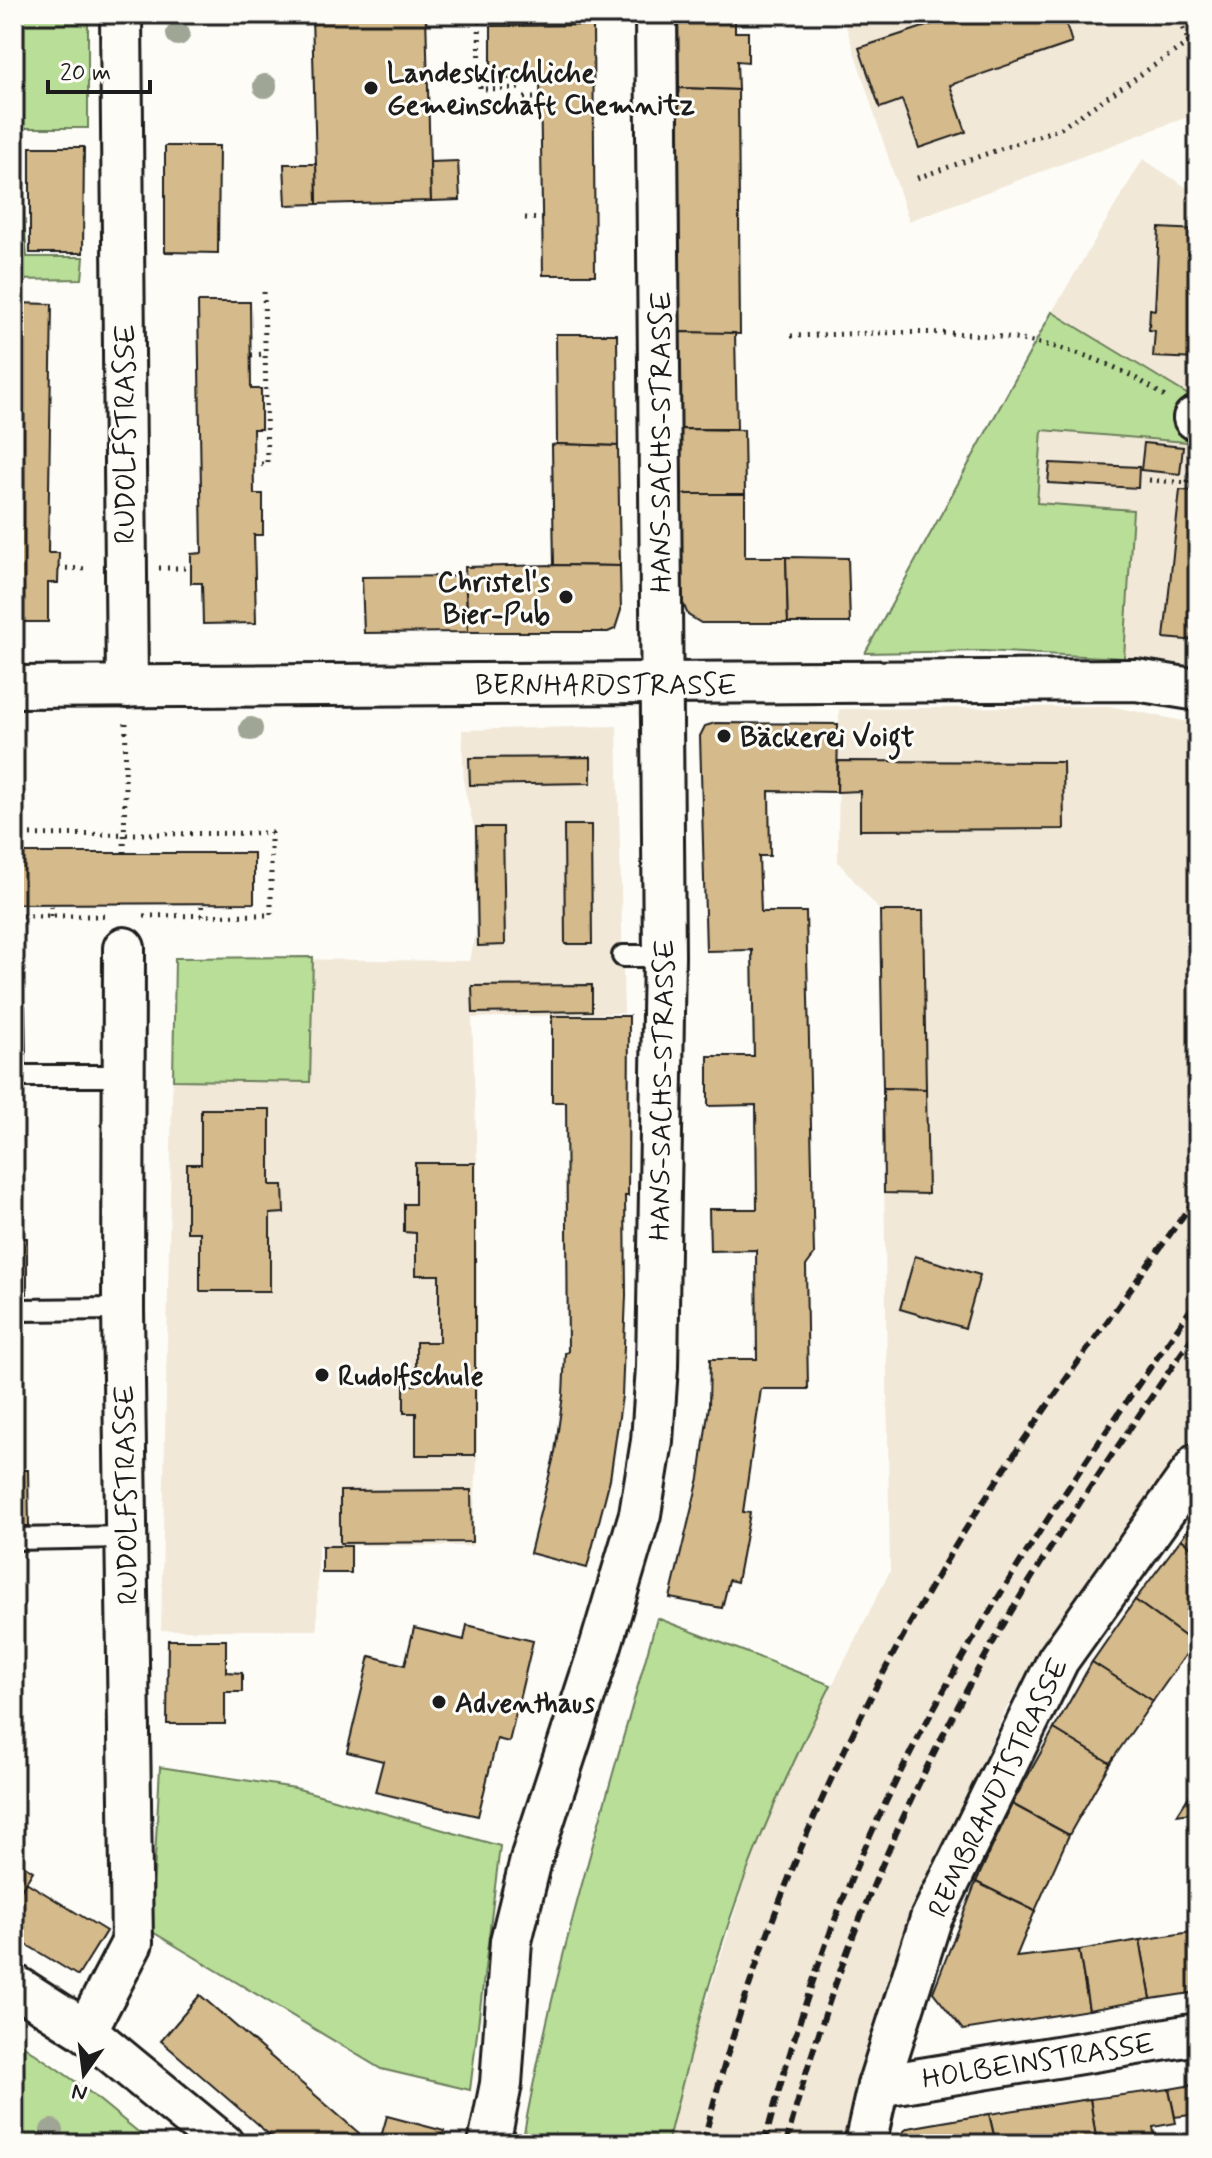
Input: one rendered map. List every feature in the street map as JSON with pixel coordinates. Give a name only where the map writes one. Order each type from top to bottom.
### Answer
[{"type":"street","name":"RUDOLFSTRASSE","points":[[121,14],[127,687]]},
{"type":"street","name":"HANS-SACHS-STRASSE","points":[[489,2144],[501,2084],[511,1941],[532,1856],[640,1514],[652,1441],[657,1367],[664,956],[656,14]]},
{"type":"street","name":"BERNHARDSTRASSE","points":[[14,687],[1136,680],[1198,690]]},
{"type":"street","name":"RUDOLFSTRASSE","points":[[86,2031],[132,1943],[123,1309],[124,927]]},
{"type":"street","name":"REMBRANDTSTRASSE","points":[[865,2144],[878,2086],[931,1919],[1058,1660],[1198,1464]]},
{"type":"street","points":[[14,1985],[86,2031],[223,2144]]},
{"type":"street","name":"HOLBEINSTRASSE","points":[[878,2086],[1198,2034]]},
{"type":"lane","points":[[623,956],[664,956]]},
{"type":"lane","points":[[14,1076],[124,1076]]},
{"type":"lane","points":[[14,1310],[123,1309]]},
{"type":"lane","points":[[14,1539],[126,1537]]},
{"type":"path","points":[[479,14],[480,89],[524,88]]},
{"type":"path","points":[[1176,14],[1198,61]]},
{"type":"path","points":[[917,178],[1061,128],[1198,36]]},
{"type":"path","points":[[524,98],[541,98]]},
{"type":"path","points":[[525,218],[542,219]]},
{"type":"path","points":[[253,464],[267,464],[264,288]]},
{"type":"path","points":[[791,336],[934,331],[994,335],[1068,350],[1139,379],[1196,420],[1188,483],[1149,480]]},
{"type":"path","points":[[251,355],[265,354]]},
{"type":"path","points":[[124,853],[127,687]]},
{"type":"path","points":[[14,835],[271,833],[271,915],[202,916],[124,927],[51,916],[14,916]]},
{"type":"path","points":[[51,904],[51,916]]},
{"type":"path","points":[[202,904],[202,916]]},
{"type":"shaded area","points":[[842,14],[1198,14],[1198,113],[909,221]]},
{"type":"shaded area","points":[[1143,159],[1198,195],[1198,401],[1052,312]]},
{"type":"shaded area","points":[[1042,430],[1198,443],[1198,676],[1124,658],[1133,510],[1037,503]]},
{"type":"shaded area","points":[[1109,706],[1198,724],[1198,1434],[1053,1627],[1006,1709],[924,1890],[876,2024],[843,2144],[667,2144],[688,2059],[748,1871],[782,1785],[890,1571],[880,911],[838,862],[839,709]]},
{"type":"shaded area","name":"Rudolfschule","points":[[617,726],[624,1013],[472,1018],[477,1162],[477,1459],[472,1546],[318,1545],[317,1630],[161,1630],[175,958],[469,961],[476,935],[474,827],[464,786],[462,730]]},
{"type":"green space","points":[[14,14],[88,14],[88,128],[17,128],[27,257],[84,257],[82,279],[14,280]]},
{"type":"green space","points":[[1052,312],[1198,401],[1198,443],[1042,430],[1037,503],[1133,510],[1124,658],[984,651],[865,653]]},
{"type":"green space","points":[[313,957],[310,1082],[173,1080],[175,958]]},
{"type":"green space","points":[[657,1618],[831,1685],[777,1799],[724,1936],[667,2144],[522,2144],[549,2011]]},
{"type":"green space","points":[[160,1767],[295,1788],[500,1846],[470,2090],[381,2069],[151,1931]]},
{"type":"green space","points":[[14,2039],[82,2086],[153,2144],[14,2144]]},
{"type":"building","name":"Landeskirchliche Gemeinschaft Chemnitz","points":[[312,14],[426,14],[431,201],[317,204]]},
{"type":"building","points":[[678,14],[735,14],[735,32],[748,32],[748,62],[737,61],[738,90],[679,88]]},
{"type":"building","points":[[963,14],[1063,14],[1072,43],[950,85],[966,132],[919,148],[902,100],[880,108],[859,48]]},
{"type":"building","points":[[593,25],[595,275],[543,275],[540,79],[491,79],[491,26]]},
{"type":"building","points":[[679,88],[738,90],[740,334],[679,332]]},
{"type":"building","points":[[165,146],[219,146],[218,253],[165,252]]},
{"type":"building","points":[[30,147],[84,147],[83,253],[30,253]]},
{"type":"building","points":[[458,161],[460,200],[431,201],[430,162]]},
{"type":"building","points":[[284,164],[316,164],[317,204],[286,205]]},
{"type":"building","points":[[1159,228],[1198,230],[1198,359],[1153,357],[1155,331],[1149,330],[1150,309],[1155,310]]},
{"type":"building","points":[[198,302],[250,302],[251,389],[261,389],[261,429],[253,429],[254,494],[263,494],[263,535],[254,535],[256,623],[203,624],[202,583],[191,583],[191,554],[202,553]]},
{"type":"building","points":[[14,303],[52,304],[48,553],[59,553],[58,583],[48,583],[48,622],[14,622]]},
{"type":"building","points":[[679,332],[735,333],[737,429],[680,429]]},
{"type":"building","points":[[556,334],[617,334],[618,446],[557,444]]},
{"type":"building","points":[[680,429],[744,430],[745,494],[682,494]]},
{"type":"building","points":[[1144,443],[1183,447],[1180,474],[1141,470]]},
{"type":"building","points":[[552,445],[618,446],[620,566],[554,565]]},
{"type":"building","points":[[1050,463],[1139,467],[1138,488],[1048,483]]},
{"type":"building","points":[[1180,490],[1198,491],[1198,641],[1164,638]]},
{"type":"building","points":[[682,494],[745,494],[745,557],[786,557],[788,623],[701,623],[688,615],[682,601]]},
{"type":"building","points":[[786,557],[848,558],[850,623],[788,623]]},
{"type":"building","points":[[620,566],[621,610],[615,629],[608,632],[468,632],[465,567]]},
{"type":"building","points":[[465,576],[468,632],[364,633],[362,577]]},
{"type":"building","points":[[715,723],[838,724],[837,792],[769,791],[770,856],[759,856],[761,912],[806,912],[814,1255],[806,1266],[808,1389],[761,1389],[743,1512],[750,1513],[737,1582],[729,1580],[722,1608],[670,1598],[699,1478],[709,1406],[710,1359],[757,1359],[756,1250],[710,1251],[709,1209],[757,1209],[756,1105],[708,1106],[708,1056],[754,1056],[752,950],[706,951],[700,736],[705,726]]},
{"type":"building","points":[[591,757],[591,783],[470,785],[469,758]]},
{"type":"building","points":[[838,761],[1063,762],[1064,829],[860,830],[860,791],[837,792]]},
{"type":"building","points":[[564,825],[591,825],[592,944],[565,944]]},
{"type":"building","points":[[476,827],[503,827],[505,945],[478,946]]},
{"type":"building","points":[[14,853],[254,853],[254,903],[14,904]]},
{"type":"building","points":[[880,911],[923,911],[926,1089],[883,1088]]},
{"type":"building","points":[[592,985],[592,1011],[473,1013],[472,986]]},
{"type":"building","points":[[14,1006],[25,1006],[26,1062],[14,1062]]},
{"type":"building","points":[[552,1016],[629,1016],[622,1396],[610,1479],[587,1568],[530,1553],[555,1452],[565,1353],[568,1352],[566,1102],[552,1102]]},
{"type":"building","points":[[883,1088],[926,1089],[928,1194],[884,1193]]},
{"type":"building","points":[[201,1109],[270,1109],[270,1185],[283,1185],[284,1213],[270,1214],[270,1291],[200,1291],[200,1232],[187,1232],[187,1164],[201,1164]]},
{"type":"building","points":[[415,1163],[475,1163],[475,1455],[416,1455],[416,1413],[404,1413],[404,1385],[416,1385],[416,1342],[439,1342],[439,1275],[416,1275],[416,1233],[404,1232],[404,1204],[415,1204]]},
{"type":"building","points":[[14,1238],[27,1238],[27,1294],[14,1294]]},
{"type":"building","points":[[915,1256],[980,1275],[965,1328],[900,1309]]},
{"type":"building","points":[[14,1470],[28,1470],[29,1526],[14,1526]]},
{"type":"building","points":[[471,1490],[472,1542],[340,1543],[340,1491]]},
{"type":"building","points":[[1198,1515],[1198,1552],[1181,1539]]},
{"type":"building","points":[[1181,1539],[1198,1552],[1198,1638],[1194,1643],[1135,1600]]},
{"type":"building","points":[[322,1546],[351,1546],[351,1573],[322,1573]]},
{"type":"building","points":[[1135,1600],[1194,1643],[1153,1701],[1092,1662]]},
{"type":"building","name":"Adventhaus","points":[[467,1625],[533,1641],[509,1742],[497,1739],[478,1816],[375,1792],[383,1761],[347,1752],[370,1656],[405,1665],[414,1628],[464,1640]]},
{"type":"building","points":[[168,1640],[226,1640],[226,1672],[242,1673],[242,1692],[225,1692],[225,1724],[167,1724]]},
{"type":"building","points":[[1092,1662],[1153,1701],[1110,1763],[1054,1729]]},
{"type":"building","points":[[1054,1729],[1110,1763],[1069,1835],[1012,1804]]},
{"type":"building","points":[[1198,1782],[1198,1812],[1177,1815]]},
{"type":"building","points":[[1012,1804],[1069,1835],[1035,1911],[976,1882]]},
{"type":"building","points":[[14,1859],[33,1871],[14,1902]]},
{"type":"building","points":[[26,1882],[106,1931],[78,1976],[14,1937],[14,1902]]},
{"type":"building","points":[[976,1882],[1035,1911],[1016,1957],[1079,1950],[1089,2010],[963,2030],[933,1992]]},
{"type":"building","points":[[1198,1931],[1198,1992],[1151,1999],[1140,1940]]},
{"type":"building","points":[[1140,1940],[1151,1999],[1089,2010],[1079,1950]]},
{"type":"building","points":[[200,1995],[359,2133],[350,2144],[280,2144],[161,2041]]},
{"type":"building","points":[[1198,2084],[1198,2114],[1175,2117],[1169,2089]]},
{"type":"building","points":[[1169,2089],[1176,2123],[1153,2127],[1156,2144],[1097,2144],[1090,2099]]},
{"type":"building","points":[[1090,2099],[1097,2144],[996,2144],[989,2114]]},
{"type":"building","points":[[989,2114],[996,2144],[894,2144],[895,2138],[908,2128]]},
{"type":"building","points":[[387,2116],[444,2131],[441,2144],[379,2144]]},
{"type":"railway","points":[[703,2144],[745,1998],[770,1927],[860,1718],[962,1534],[1060,1387],[1198,1195]]},
{"type":"railway","points":[[764,2144],[796,2034],[833,1925],[868,1841],[907,1760],[996,1601],[1095,1448],[1198,1299]]},
{"type":"railway","points":[[786,2144],[805,2076],[850,1943],[876,1878],[935,1751],[1025,1589],[1097,1476],[1198,1329]]},
{"type":"place","name":"Landeskirchliche Gemeinschaft Chemnitz","points":[[371,88]]},
{"type":"place","name":"Christel's Bier-Pub","points":[[566,597]]},
{"type":"place","name":"Bäckerei Voigt","points":[[724,736]]},
{"type":"place","name":"Rudolfschule","points":[[322,1375]]},
{"type":"place","name":"Adventhaus","points":[[439,1702]]}]
